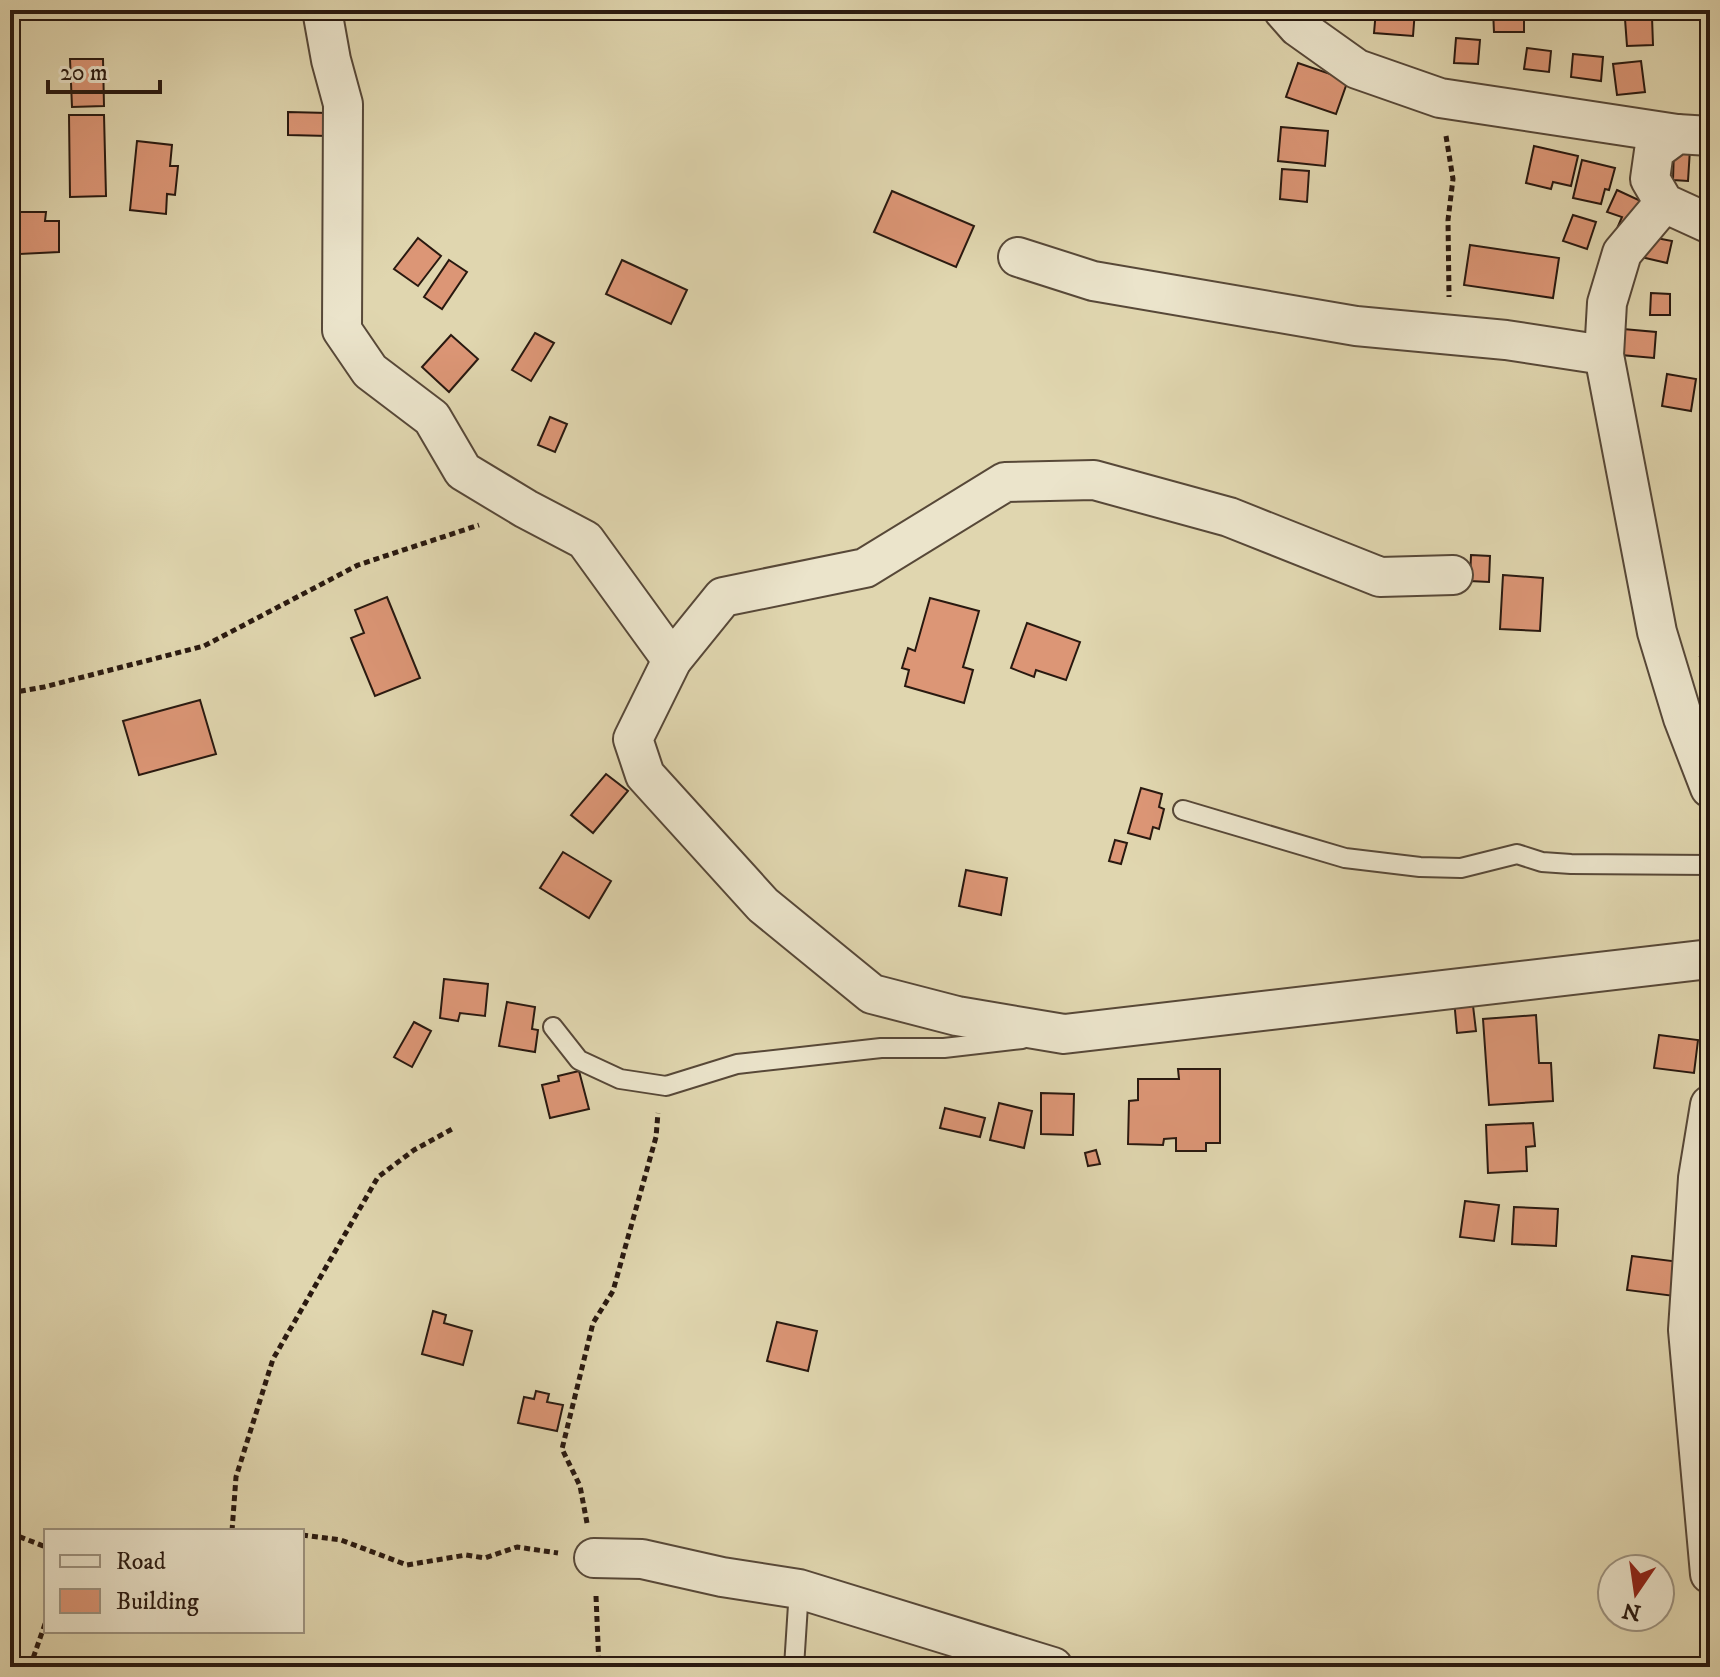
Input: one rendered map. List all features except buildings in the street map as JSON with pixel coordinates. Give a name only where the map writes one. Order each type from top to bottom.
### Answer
[{"type":"street","points":[[322,10],[343,104],[342,330],[370,371],[432,418],[463,471],[585,540],[672,660]]},
{"type":"street","points":[[1283,10],[1298,27],[1357,69],[1440,98],[1694,135]]},
{"type":"street","points":[[1694,135],[1654,151],[1650,179],[1664,203],[1710,224]]},
{"type":"street","points":[[1664,203],[1622,253],[1607,303],[1604,355],[1657,632],[1683,718],[1710,788]]},
{"type":"street","points":[[1018,257],[1093,281],[1356,326],[1506,340],[1604,355]]},
{"type":"street","points":[[1453,575],[1380,577],[1229,517],[1094,480],[1005,482],[865,568],[723,597],[672,660],[633,739],[645,775],[763,905],[872,994],[957,1016],[1064,1034],[1710,959]]},
{"type":"street","points":[[1710,1105],[1698,1178],[1688,1330],[1708,1507],[1710,1574]]},
{"type":"street","points":[[594,1558],[642,1559],[722,1577],[799,1589],[1053,1667]]},
{"type":"lane","points":[[1183,810],[1345,858],[1420,867],[1461,868],[1517,854],[1542,862],[1571,864],[1710,865]]},
{"type":"lane","points":[[553,1027],[579,1060],[620,1079],[666,1086],[737,1064],[881,1048],[944,1048],[1064,1034]]},
{"type":"lane","points":[[794,1667],[799,1589]]},
{"type":"path","points":[[1173,10],[1199,14],[1213,10]]},
{"type":"path","points":[[1440,98],[1453,179],[1448,220],[1448,334]]},
{"type":"path","points":[[10,693],[204,646],[358,565],[526,509]]},
{"type":"path","points":[[599,1667],[594,1558],[580,1486],[562,1449],[593,1323],[613,1291],[656,1137],[659,1097],[666,1086]]},
{"type":"path","points":[[232,1529],[236,1477],[273,1359],[378,1177],[414,1150],[454,1128]]},
{"type":"path","points":[[10,1533],[44,1546]]},
{"type":"path","points":[[304,1535],[341,1540],[407,1565],[466,1555],[485,1558],[517,1547],[594,1558]]},
{"type":"path","points":[[30,1667],[44,1627]]}]
